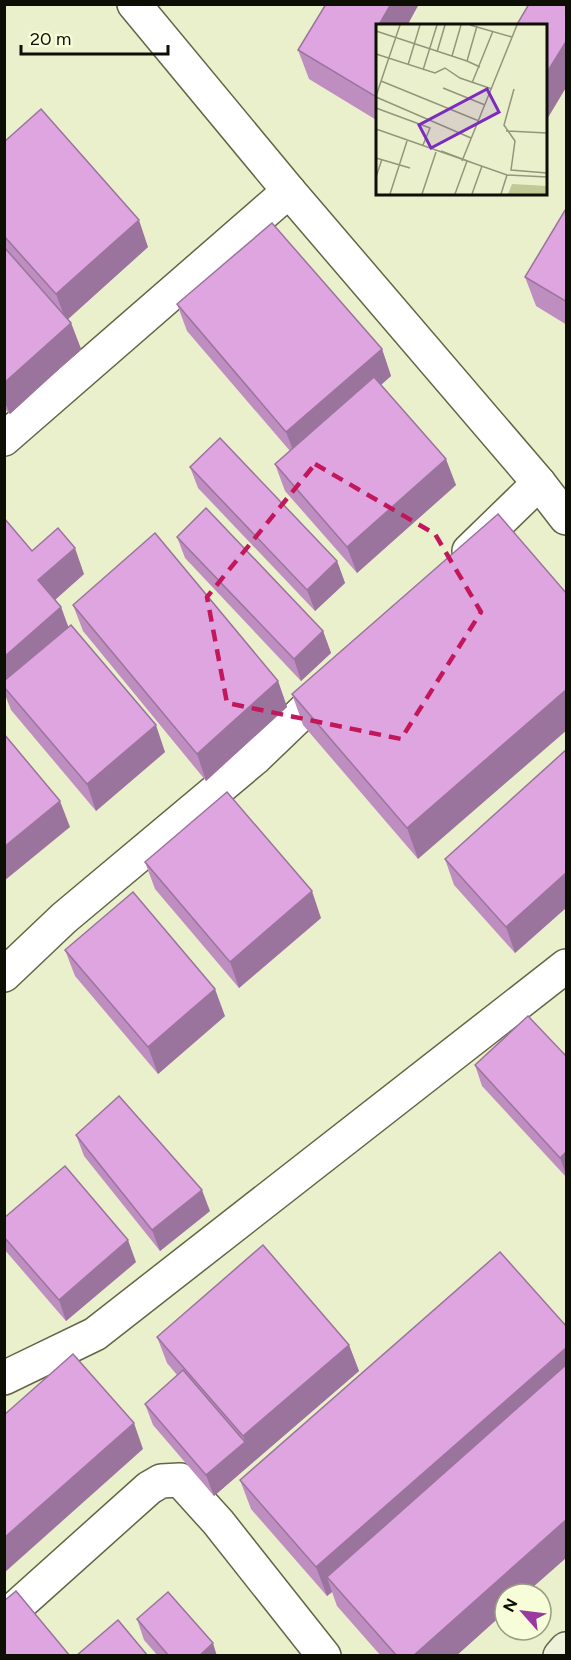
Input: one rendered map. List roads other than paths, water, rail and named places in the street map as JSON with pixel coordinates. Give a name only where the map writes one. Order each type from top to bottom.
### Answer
[{"type":"street","points":[[134,4],[289,191],[567,518]]},
{"type":"street","points":[[4,439],[289,191]]},
{"type":"street","points":[[444,575],[539,483]]},
{"type":"street","points":[[4,975],[64,918],[255,758],[349,666]]},
{"type":"street","points":[[4,1378],[95,1334],[567,966]]},
{"type":"street","points":[[4,1618],[149,1488],[161,1481],[180,1480],[218,1522],[324,1656]]},
{"type":"street","points":[[560,1656],[567,1650]]}]
